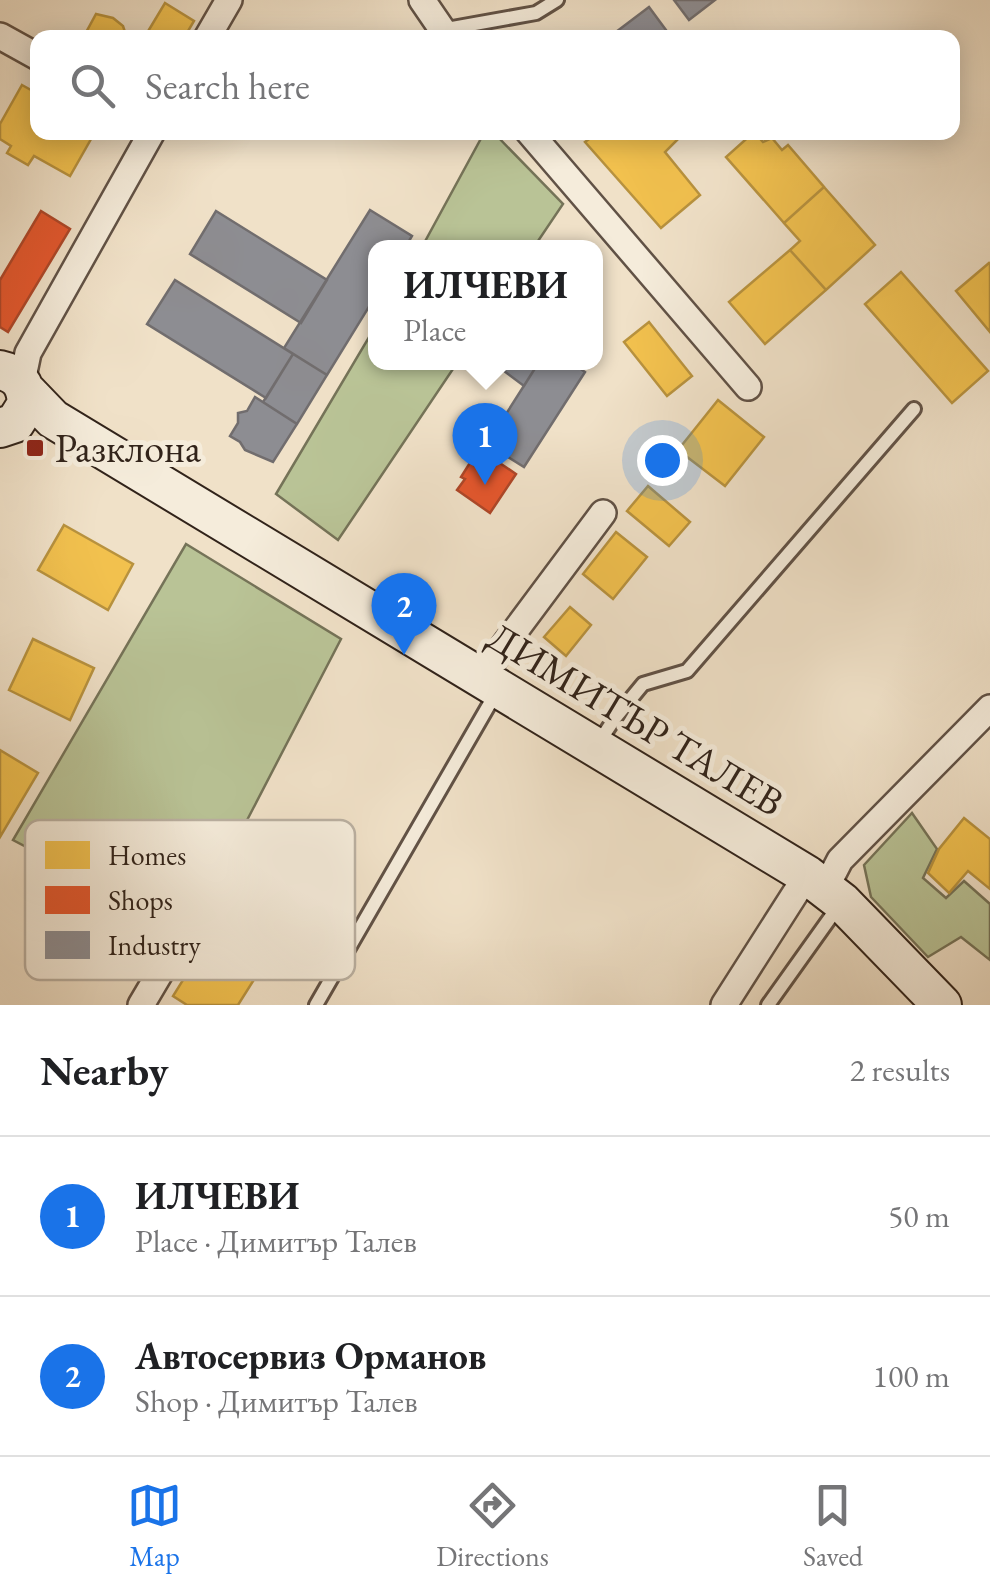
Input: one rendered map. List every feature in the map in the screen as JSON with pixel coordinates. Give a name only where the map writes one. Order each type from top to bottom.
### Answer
[{"type":"street","points":[[212,30],[229,0]]},
{"type":"street","points":[[422,0],[441,30]]},
{"type":"street","points":[[0,36],[30,52]]},
{"type":"street","points":[[14,388],[148,140]]},
{"type":"street","points":[[536,140],[748,388]]},
{"type":"street","name":"ДИМИТЪР ТАЛЕВ","points":[[14,388],[53,420],[824,889],[942,1005]]},
{"type":"street","points":[[489,683],[603,513]]},
{"type":"street","points":[[724,1005],[824,889],[840,860],[990,708]]},
{"type":"street","points":[[141,1005],[156,980]]},
{"type":"lane","points":[[462,30],[536,13],[557,0]]},
{"type":"lane","points":[[596,747],[643,684],[687,671],[914,409]]},
{"type":"lane","points":[[355,932],[489,683]]},
{"type":"lane","points":[[768,1005],[824,889]]},
{"type":"lane","points":[[316,1005],[329,980]]},
{"type":"green space","points":[[480,140],[501,140],[563,204],[539,240],[426,240]]},
{"type":"green space","points":[[368,339],[368,370],[452,370],[338,540],[276,494]]},
{"type":"green space","points":[[186,544],[341,639],[247,820],[25,820],[25,846],[13,840]]},
{"type":"green space","points":[[912,813],[937,849],[923,878],[946,898],[964,881],[990,904],[990,960],[961,937],[928,957],[871,897],[864,865]]},
{"type":"building: Homes","points":[[165,3],[194,21],[189,30],[149,30]]},
{"type":"building: Homes","points":[[96,14],[113,18],[124,30],[87,30]]},
{"type":"building: Homes","points":[[22,85],[30,90],[30,140],[90,140],[70,176],[34,156],[28,165],[7,153],[11,146],[0,139],[0,124]]},
{"type":"building: Homes","points":[[677,140],[665,152],[700,195],[661,228],[585,142]]},
{"type":"building: Homes","points":[[745,140],[774,140],[782,150],[788,145],[824,187],[784,223],[726,157]]},
{"type":"building: Homes","points":[[824,187],[875,245],[826,290],[790,250],[800,241],[784,223]]},
{"type":"building: Homes","points":[[790,250],[826,290],[765,344],[729,302]]},
{"type":"building: Homes","points":[[990,264],[990,332],[956,291]]},
{"type":"building: Homes","points":[[901,272],[988,371],[952,403],[865,304]]},
{"type":"building: Homes","points":[[649,322],[692,376],[667,396],[624,342]]},
{"type":"building: Homes","points":[[718,400],[764,437],[725,486],[678,450]]},
{"type":"building: Homes","points":[[648,486],[690,522],[669,546],[627,511]]},
{"type":"building: Homes","points":[[64,525],[133,564],[108,610],[38,570]]},
{"type":"building: Homes","points":[[616,532],[647,557],[613,599],[583,574]]},
{"type":"building: Homes","points":[[570,607],[591,625],[566,656],[544,637]]},
{"type":"building: Homes","points":[[33,639],[94,668],[70,720],[9,690]]},
{"type":"building: Homes","points":[[0,750],[38,773],[0,837]]},
{"type":"building: Homes","points":[[964,818],[990,839],[990,889],[968,871],[949,893],[928,873],[939,849]]},
{"type":"building: Homes","points":[[183,980],[254,980],[238,1005],[187,1005],[173,996]]},
{"type":"building: Shops","points":[[41,211],[70,229],[8,332],[0,327],[0,280]]},
{"type":"building: Shops","points":[[482,451],[516,474],[490,513],[457,490],[473,458],[476,460]]},
{"type":"building: Industry","points":[[674,0],[715,0],[689,20]]},
{"type":"building: Industry","points":[[649,7],[666,30],[619,30]]},
{"type":"building: Industry","points":[[370,210],[412,236],[410,240],[368,240],[368,308],[327,375],[284,348]]},
{"type":"building: Industry","points":[[216,211],[327,280],[301,323],[190,254]]},
{"type":"building: Industry","points":[[175,280],[293,354],[266,398],[147,324]]},
{"type":"building: Industry","points":[[293,354],[327,375],[297,424],[263,402]]},
{"type":"building: Industry","points":[[503,370],[534,370],[524,386]]},
{"type":"building: Industry","points":[[534,370],[585,372],[524,467],[487,444]]},
{"type":"building: Industry","points":[[255,397],[297,424],[273,462],[245,450],[230,436],[238,423],[238,413],[247,411]]},
{"type":"place","name":"Разклона","points":[[35,448]]},
{"type":"place","name":"ИЛЧЕВИ","points":[[485,485]]},
{"type":"place","name":"Автосервиз Орманов","points":[[404,655]]}]
